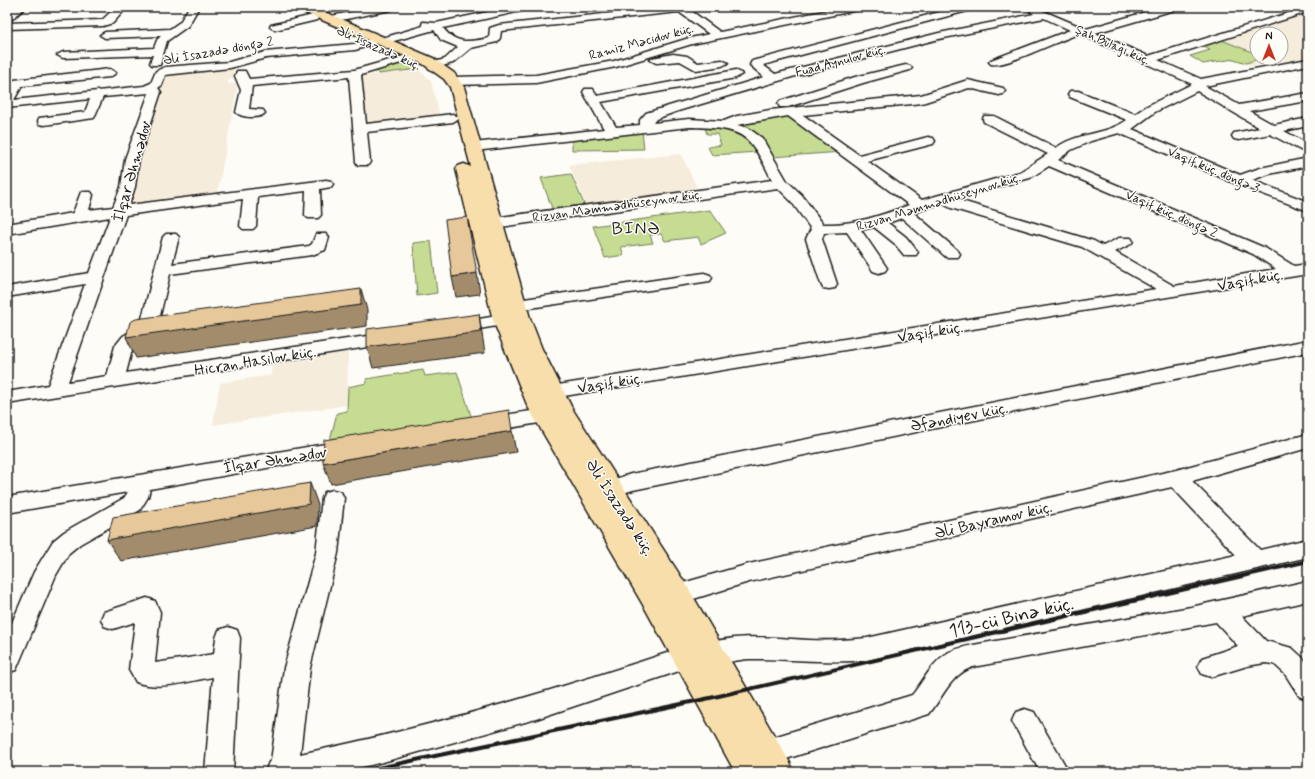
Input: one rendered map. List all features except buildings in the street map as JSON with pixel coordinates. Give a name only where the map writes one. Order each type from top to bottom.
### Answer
[{"type":"main road","name":"Əli İsazadə küç.","points":[[288,7],[322,19],[435,65],[453,81],[461,102],[462,147]]},
{"type":"main road","name":"Əli İsazadə küç.","points":[[303,7],[322,19]]},
{"type":"main road","name":"Əli İsazadə küç.","points":[[377,41],[425,67],[440,82],[444,89],[513,314],[520,364],[544,416],[656,602],[700,655],[772,762]]},
{"type":"main road","name":"Əli İsazadə küç.","points":[[513,314],[562,412],[677,594],[700,655],[752,772]]},
{"type":"street","points":[[7,18],[21,7]]},
{"type":"street","points":[[7,26],[103,23],[109,21],[122,7]]},
{"type":"street","points":[[162,71],[155,68],[158,51],[162,40],[187,21],[194,7]]},
{"type":"street","points":[[275,27],[391,7]]},
{"type":"street","points":[[404,29],[428,23],[436,26],[473,19],[497,9],[526,7]]},
{"type":"street","name":"Ramiz Məcidov küç.","points":[[453,81],[536,79],[616,64],[679,44],[717,35],[840,9],[858,7]]},
{"type":"street","points":[[806,97],[756,65],[756,63],[971,7]]},
{"type":"street","points":[[995,62],[1014,56],[1061,35],[1083,31],[1174,7]]},
{"type":"street","points":[[584,8],[592,18]]},
{"type":"street","points":[[436,26],[442,37],[463,41],[493,40],[495,38],[493,31],[496,29],[534,29],[592,18],[690,8],[717,35]]},
{"type":"street","name":"Fuad Aynulov küç.","points":[[647,128],[646,120],[651,116],[775,77],[934,36],[990,24],[1036,10]]},
{"type":"street","name":"Şah Bulağı küç.","points":[[1036,10],[1147,60],[1163,70],[1199,85],[1236,109],[1308,150]]},
{"type":"street","points":[[1147,60],[1308,10]]},
{"type":"street","points":[[612,16],[618,25],[614,28]]},
{"type":"street","points":[[148,33],[158,20]]},
{"type":"street","name":"Əli İsazadə döngə 2","points":[[151,88],[156,85],[162,71],[224,66],[265,55],[355,47],[436,26]]},
{"type":"street","points":[[534,29],[549,35]]},
{"type":"street","points":[[105,35],[171,32]]},
{"type":"street","points":[[452,58],[459,51],[463,41]]},
{"type":"street","points":[[63,55],[158,51]]},
{"type":"street","points":[[435,65],[452,58],[482,55]]},
{"type":"street","points":[[638,58],[647,61],[679,57],[686,59],[696,68],[722,63]]},
{"type":"street","points":[[239,62],[242,66],[241,76],[247,82],[355,73],[407,58]]},
{"type":"street","name":"Rizvan Məmmədhüseynov küç.","points":[[819,228],[830,230],[852,228],[877,222],[942,198],[1025,175],[1081,140],[1121,129],[1151,109],[1199,85],[1306,64]]},
{"type":"street","points":[[770,114],[780,106],[806,97],[906,68]]},
{"type":"street","points":[[7,103],[16,85],[24,81],[110,73]]},
{"type":"street","points":[[355,73],[363,162]]},
{"type":"street","points":[[612,131],[591,96],[736,74]]},
{"type":"street","points":[[247,82],[242,112],[259,113]]},
{"type":"street","points":[[726,125],[737,120],[770,114],[917,100],[968,84],[977,85],[999,92]]},
{"type":"street","points":[[7,103],[151,88]]},
{"type":"street","name":"İlqar Əhmədov","points":[[55,391],[121,211],[129,182],[132,159],[154,92],[151,88]]},
{"type":"street","points":[[44,121],[90,115],[98,94]]},
{"type":"street","points":[[1074,94],[1136,119]]},
{"type":"street","points":[[1236,109],[1308,97]]},
{"type":"street","points":[[791,112],[920,206]]},
{"type":"street","points":[[359,129],[452,118]]},
{"type":"street","name":"Vaqif küç. döngə 2","points":[[989,119],[1087,176],[1259,251],[1300,271]]},
{"type":"street","points":[[1238,136],[1308,122]]},
{"type":"street","points":[[462,147],[689,123],[726,125],[743,131],[757,141],[781,183],[797,198],[814,224],[819,228],[814,239],[829,284]]},
{"type":"street","name":"Vaqif küç. döngə 3","points":[[1121,129],[1239,180],[1308,207]]},
{"type":"street","points":[[856,160],[928,141]]},
{"type":"street","points":[[1239,180],[1265,171],[1308,162]]},
{"type":"street","name":"Rizvan Məmmədhüseynov küç.","points":[[486,227],[781,183]]},
{"type":"street","points":[[7,229],[80,216],[320,185],[313,215]]},
{"type":"street","points":[[248,226],[251,194]]},
{"type":"street","points":[[80,216],[86,195]]},
{"type":"street","points":[[942,198],[956,205],[1078,240],[1156,281],[1172,292]]},
{"type":"street","points":[[904,212],[952,254]]},
{"type":"street","points":[[877,222],[894,235],[910,252]]},
{"type":"street","points":[[852,228],[879,268]]},
{"type":"street","points":[[115,382],[124,348],[128,342],[142,334],[148,328],[171,237]]},
{"type":"street","points":[[162,270],[312,250],[319,247],[321,237]]},
{"type":"street","points":[[1102,252],[1125,242]]},
{"type":"street","name":"Vaqif küç.","points":[[552,392],[1300,271]]},
{"type":"street","points":[[7,292],[96,277]]},
{"type":"street","points":[[441,330],[513,314],[704,278]]},
{"type":"street","name":"Hicran Hasilov küç.","points":[[7,398],[410,335]]},
{"type":"street","name":"Əfəndiyev küç.","points":[[610,489],[639,481],[1308,346]]},
{"type":"street","points":[[468,428],[544,416]]},
{"type":"street","name":"Əli Bayramov küç.","points":[[677,594],[749,573],[1176,478],[1308,441]]},
{"type":"street","name":"İlqar Əhmədov","points":[[7,505],[366,444]]},
{"type":"street","points":[[1176,478],[1255,560]]},
{"type":"street","points":[[7,662],[46,572],[61,547],[72,538],[132,504],[137,497],[142,481]]},
{"type":"street","points":[[282,772],[297,668],[327,553],[333,498]]},
{"type":"street","name":"113-cü Binə küç.","points":[[282,772],[491,722],[700,655],[738,648],[830,653],[867,649],[1308,548]]},
{"type":"street","points":[[772,762],[920,705],[932,691],[944,671],[956,661],[973,656],[1221,610],[1308,591]]},
{"type":"street","points":[[113,619],[147,608],[148,612],[142,670],[145,674],[158,675],[225,664]]},
{"type":"street","points":[[1221,610],[1260,652]]},
{"type":"street","points":[[219,772],[225,664],[228,638]]},
{"type":"street","points":[[1211,666],[1260,652],[1283,656],[1296,670],[1308,688]]},
{"type":"street","points":[[1025,721],[1055,772]]},
{"type":"shaded area","points":[[1308,12],[1308,58],[1289,61],[1289,26],[1262,26]]},
{"type":"shaded area","points":[[1249,30],[1249,65],[1200,45]]},
{"type":"shaded area","points":[[235,65],[233,79],[228,80],[228,84],[238,83],[217,195],[131,206],[140,170],[134,167],[166,72]]},
{"type":"shaded area","points":[[419,70],[431,81],[440,117],[362,125],[359,76]]},
{"type":"shaded area","points":[[681,154],[698,190],[587,206],[569,165]]},
{"type":"shaded area","points":[[348,352],[347,405],[213,425],[220,383],[271,375],[272,363]]},
{"type":"green space","points":[[1219,39],[1249,51],[1249,62],[1246,63],[1234,59],[1203,64],[1190,56],[1210,50],[1200,45]]},
{"type":"green space","points":[[403,62],[408,62],[418,69],[378,74],[377,70]]},
{"type":"green space","points":[[790,114],[842,152],[772,157],[733,124]]},
{"type":"green space","points":[[704,125],[721,126],[747,136],[758,152],[712,155],[708,147],[721,145],[717,134],[707,134]]},
{"type":"green space","points":[[642,130],[644,149],[572,150],[572,137]]},
{"type":"green space","points":[[571,174],[585,206],[553,211],[541,178]]},
{"type":"green space","points":[[710,210],[726,233],[701,244],[698,237],[665,241],[661,234],[650,235],[653,243],[621,247],[624,255],[605,258],[593,226]]},
{"type":"green space","points":[[431,241],[437,293],[417,296],[413,243]]},
{"type":"green space","points":[[423,370],[425,376],[457,372],[473,422],[329,444],[337,413],[347,411],[348,387],[367,383],[366,379]]},
{"type":"railway","points":[[359,772],[710,698],[1308,561]]},
{"type":"district","name":"BINƏ","points":[[636,228]]}]
